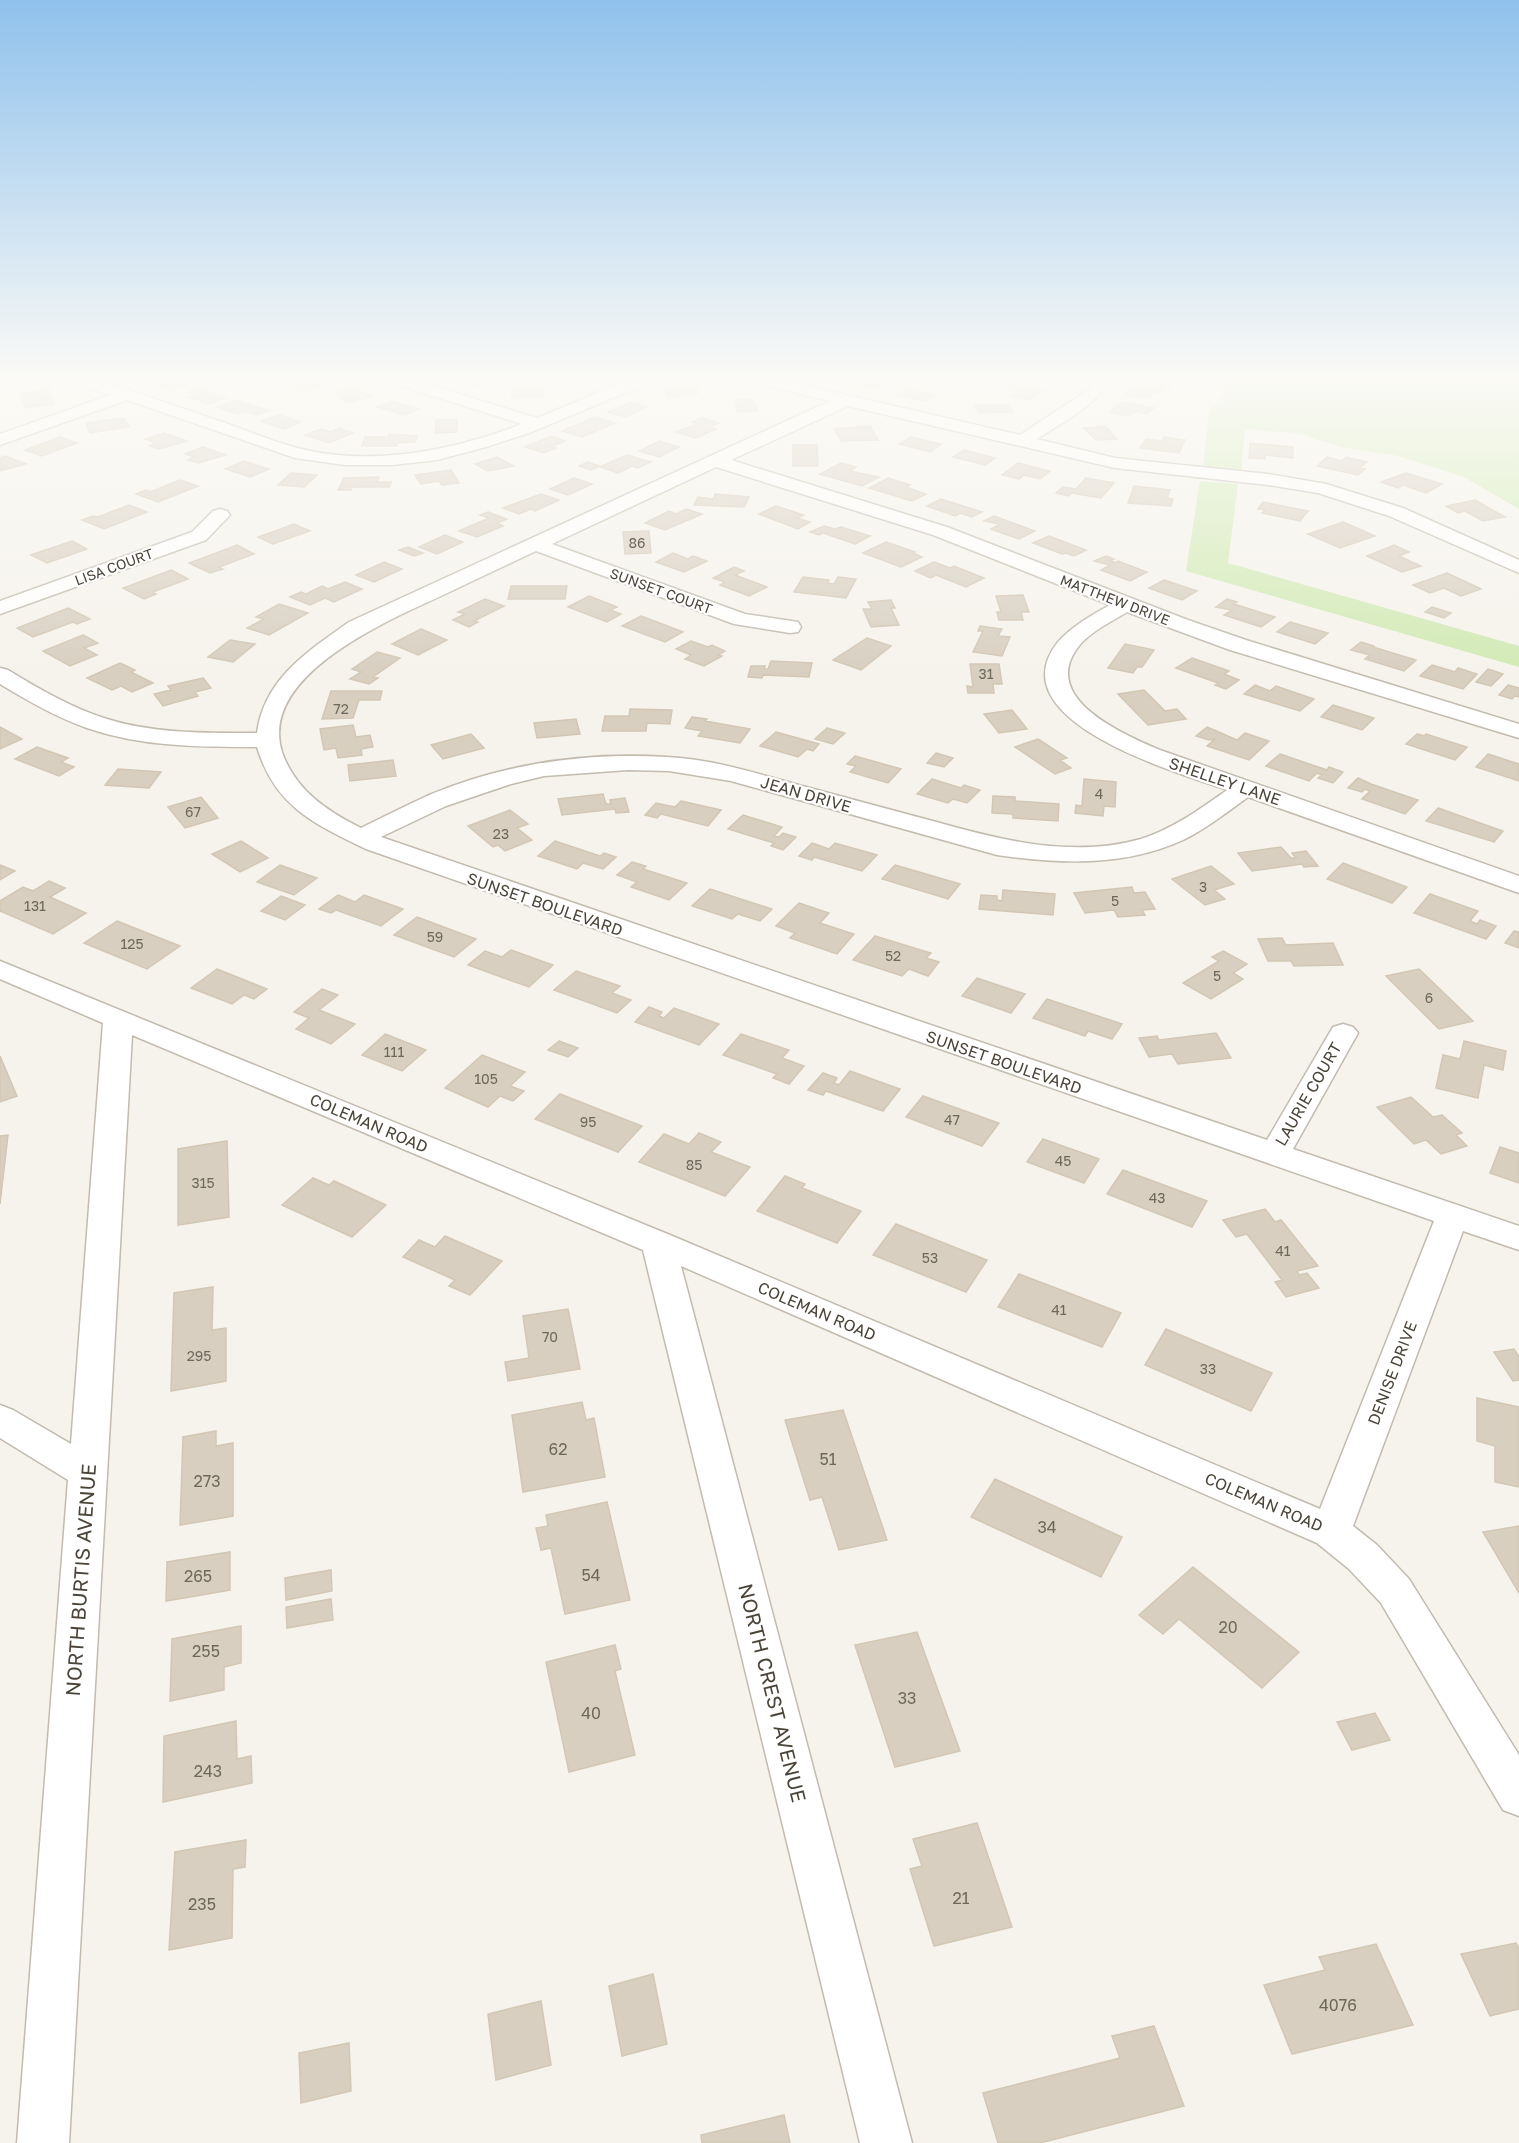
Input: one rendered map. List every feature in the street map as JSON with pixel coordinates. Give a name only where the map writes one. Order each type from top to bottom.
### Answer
[{"type":"street","name":"SUNSET BOULEVARD","points":[[684,475],[357,627],[331,642],[292,675],[270,712],[267,740],[272,762],[283,782],[300,801],[324,820],[360,838],[697,957],[1519,1238]]},
{"type":"street","name":"MATTHEW DRIVE","points":[[760,475],[940,531],[1125,604],[1238,645],[1519,730]]},
{"type":"street","points":[[1216,475],[1286,482],[1347,495],[1393,511],[1519,567]]},
{"type":"street","name":"LISA COURT","points":[[0,608],[199,536],[220,515]]},
{"type":"street","name":"SUNSET COURT","points":[[534,544],[741,620],[790,627]]},
{"type":"street","name":"SHELLEY LANE","points":[[1125,604],[1076,637],[1058,661],[1056,675],[1060,690],[1069,705],[1101,732],[1125,745],[1519,885]]},
{"type":"street","points":[[0,675],[84,719],[111,728],[179,739],[267,740]]},
{"type":"street","name":"JEAN DRIVE","points":[[360,838],[469,788],[544,769],[596,764],[669,764],[734,774],[997,847],[1033,853],[1069,855],[1140,847],[1171,836],[1189,827],[1246,788]]},
{"type":"street","name":"COLEMAN ROAD","points":[[0,969],[658,1243],[1331,1531],[1363,1557],[1395,1591],[1519,1795]]},
{"type":"street","name":"NORTH BURTIS AVENUE","points":[[43,2143],[118,1018]]},
{"type":"street","name":"LAURIE COURT","points":[[1274,1155],[1343,1033]]},
{"type":"street","name":"DENISE DRIVE","points":[[1331,1531],[1452,1216]]},
{"type":"street","name":"NORTH CREST AVENUE","points":[[658,1243],[886,2143]]},
{"type":"street","points":[[0,1420],[88,1473]]},
{"type":"green space","points":[[1458,475],[1519,475],[1519,509]]},
{"type":"green space","points":[[1200,481],[1238,484],[1228,563],[1519,646],[1519,667],[1186,571]]},
{"type":"building","points":[[289,475],[317,475],[304,487],[278,485]]},
{"type":"building","points":[[415,475],[454,475],[459,483],[442,485],[439,481],[421,484]]},
{"type":"building","points":[[824,475],[879,477],[862,486]]},
{"type":"building","points":[[1002,475],[1024,475],[1019,479]]},
{"type":"building","points":[[1024,475],[1045,475],[1040,479]]},
{"type":"building","points":[[1400,475],[1413,475],[1442,484],[1426,493],[1403,485],[1398,488],[1381,482]]},
{"type":"building","points":[[379,477],[377,482],[391,482],[389,487],[352,487],[351,490],[338,490],[344,478]]},
{"type":"building","points":[[574,478],[592,484],[568,495],[550,489]]},
{"type":"building","points":[[888,478],[910,485],[906,487],[926,494],[912,501],[869,488]]},
{"type":"building","points":[[1086,478],[1114,483],[1101,498],[1056,493],[1063,487],[1076,489]]},
{"type":"building","points":[[180,480],[198,486],[158,502],[136,494],[146,490],[150,492]]},
{"type":"building","points":[[1134,486],[1170,490],[1167,498],[1173,499],[1171,506],[1128,503]]},
{"type":"building","points":[[541,494],[559,500],[535,511],[531,509],[519,514],[503,508]]},
{"type":"building","points":[[715,494],[749,497],[744,507],[694,505],[698,497],[713,499]]},
{"type":"building","points":[[941,499],[982,512],[972,517],[960,513],[955,516],[927,506]]},
{"type":"building","points":[[1475,500],[1505,517],[1483,521],[1465,511],[1458,513],[1446,506]]},
{"type":"building","points":[[1263,502],[1308,511],[1300,521],[1262,513],[1265,510],[1258,509]]},
{"type":"building","points":[[129,505],[147,512],[104,529],[82,520],[93,516],[98,517]]},
{"type":"building","points":[[776,506],[804,515],[797,518],[810,522],[798,529],[759,514]]},
{"type":"building","points":[[686,509],[702,514],[665,530],[645,523],[669,511],[676,514]]},
{"type":"building","points":[[488,512],[507,519],[497,523],[503,526],[477,537],[459,531],[489,518],[480,515]]},
{"type":"building","points":[[994,516],[1035,531],[1019,539],[991,529],[1000,524],[984,521]]},
{"type":"building","points":[[1343,522],[1375,536],[1340,548],[1308,534]]},
{"type":"building","points":[[294,524],[310,531],[273,544],[258,537]]},
{"type":"building","points":[[824,526],[835,529],[841,527],[870,536],[855,544],[823,533],[819,535],[810,532]]},
{"type":"building","points":[[649,531],[651,553],[625,554],[623,532]]},
{"type":"building","points":[[445,535],[463,542],[437,554],[419,547]]},
{"type":"building","points":[[1049,536],[1086,550],[1074,556],[1033,543]]},
{"type":"building","points":[[72,541],[87,549],[47,563],[31,555]]},
{"type":"building","points":[[886,542],[915,552],[913,553],[922,557],[901,567],[863,553]]},
{"type":"building","points":[[237,545],[254,554],[219,567],[223,569],[210,573],[189,563]]},
{"type":"building","points":[[1394,545],[1409,552],[1399,556],[1421,566],[1402,572],[1367,556]]},
{"type":"building","points":[[408,547],[423,553],[414,556],[399,550]]},
{"type":"building","points":[[673,553],[688,559],[693,556],[707,561],[684,572],[656,562]]},
{"type":"building","points":[[1106,556],[1114,559],[1110,560],[1115,563],[1118,561],[1147,572],[1130,581],[1101,570],[1110,565],[1094,561]]},
{"type":"building","points":[[384,562],[402,569],[374,582],[356,575]]},
{"type":"building","points":[[934,562],[950,568],[954,566],[984,578],[966,587],[936,575],[931,578],[915,571]]},
{"type":"building","points":[[734,567],[744,571],[735,575],[767,587],[749,596],[720,585],[725,582],[713,578]]},
{"type":"building","points":[[171,570],[188,579],[153,592],[156,594],[144,599],[123,588]]},
{"type":"building","points":[[1447,573],[1481,589],[1461,596],[1444,588],[1430,593],[1413,585]]},
{"type":"building","points":[[803,577],[829,580],[827,583],[834,584],[838,577],[856,579],[846,598],[794,592]]},
{"type":"building","points":[[1164,580],[1197,591],[1182,600],[1149,588]]},
{"type":"building","points":[[345,582],[362,589],[334,602],[325,598],[310,605],[290,597],[301,592],[306,594],[322,586],[328,589]]},
{"type":"building","points":[[511,586],[567,586],[565,599],[508,599]]},
{"type":"building","points":[[1023,595],[1029,612],[1021,612],[1023,620],[999,620],[997,612],[1001,612],[996,596]]},
{"type":"building","points":[[589,596],[617,607],[610,610],[621,614],[607,622],[568,607]]},
{"type":"building","points":[[485,599],[504,606],[474,621],[478,622],[469,627],[453,620],[465,614],[458,612]]},
{"type":"building","points":[[1227,599],[1237,602],[1234,604],[1275,617],[1261,627],[1224,615],[1232,610],[1216,607]]},
{"type":"building","points":[[891,600],[895,608],[891,608],[899,625],[871,627],[863,609],[872,609],[868,602]]},
{"type":"building","points":[[279,604],[308,613],[269,635],[247,628],[264,619],[256,617]]},
{"type":"building","points":[[1432,607],[1451,613],[1444,618],[1425,612]]},
{"type":"building","points":[[68,608],[90,619],[77,624],[73,622],[33,637],[17,628]]},
{"type":"building","points":[[641,616],[683,632],[665,642],[622,626]]},
{"type":"building","points":[[1290,622],[1328,633],[1315,644],[1277,632]]},
{"type":"building","points":[[980,626],[1002,629],[998,636],[1010,637],[1002,656],[973,652],[983,631],[978,631]]},
{"type":"building","points":[[421,629],[447,640],[418,655],[392,644]]},
{"type":"building","points":[[83,635],[98,643],[84,648],[97,655],[70,666],[43,651]]},
{"type":"building","points":[[867,638],[891,646],[861,670],[833,660]]},
{"type":"building","points":[[230,640],[255,644],[233,662],[208,657]]},
{"type":"building","points":[[691,641],[708,647],[712,645],[725,651],[718,655],[722,656],[704,666],[685,659],[691,655],[676,649]]},
{"type":"building","points":[[1361,642],[1416,660],[1404,671],[1365,659],[1370,655],[1351,650]]},
{"type":"building","points":[[1125,644],[1154,650],[1142,667],[1137,667],[1133,673],[1108,668]]},
{"type":"building","points":[[377,652],[400,658],[373,677],[378,678],[369,684],[350,679],[361,672],[352,669]]},
{"type":"building","points":[[1192,658],[1229,671],[1224,674],[1239,680],[1226,689],[1215,685],[1218,683],[1176,668]]},
{"type":"building","points":[[771,661],[812,663],[809,677],[763,675],[762,678],[748,677],[751,666],[765,666],[764,669],[768,669]]},
{"type":"building","points":[[120,663],[135,670],[131,672],[153,683],[132,692],[121,686],[112,690],[87,678]]},
{"type":"building","points":[[970,664],[999,664],[1002,684],[993,684],[994,693],[968,693],[967,686],[973,687]]},
{"type":"building","points":[[1432,665],[1455,672],[1458,668],[1477,674],[1463,689],[1420,676]]},
{"type":"building","points":[[1488,669],[1503,674],[1491,686],[1476,682]]},
{"type":"building","points":[[203,678],[211,688],[195,692],[198,696],[163,706],[154,694],[171,690],[168,686]]},
{"type":"building","points":[[1255,685],[1270,691],[1276,686],[1314,699],[1300,711],[1244,694]]},
{"type":"building","points":[[1508,685],[1519,688],[1519,697],[1515,696],[1512,699],[1499,695]]},
{"type":"building","points":[[1144,690],[1165,711],[1177,709],[1186,719],[1148,725],[1118,694]]},
{"type":"building","points":[[331,691],[382,691],[380,700],[359,700],[353,718],[322,719]]},
{"type":"building","points":[[1333,705],[1374,718],[1362,730],[1321,717]]},
{"type":"building","points":[[630,709],[672,710],[670,724],[647,723],[646,731],[602,731],[605,716],[629,716]]},
{"type":"building","points":[[1012,710],[1027,729],[999,733],[984,714]]},
{"type":"building","points":[[692,717],[750,729],[740,743],[698,736],[702,731],[685,728]]},
{"type":"building","points":[[576,719],[580,734],[537,738],[534,723]]},
{"type":"building","points":[[353,725],[356,737],[370,735],[373,747],[361,749],[362,755],[338,758],[336,748],[324,750],[320,729]]},
{"type":"building","points":[[0,727],[22,739],[0,749]]},
{"type":"building","points":[[1207,727],[1237,740],[1245,733],[1269,741],[1249,760],[1207,746],[1215,739],[1209,740],[1196,736]]},
{"type":"building","points":[[827,728],[845,733],[833,744],[815,739]]},
{"type":"building","points":[[776,732],[819,744],[813,751],[807,749],[798,757],[760,746]]},
{"type":"building","points":[[471,734],[484,748],[443,759],[431,745]]},
{"type":"building","points":[[1417,734],[1424,736],[1426,734],[1467,747],[1455,760],[1406,744]]},
{"type":"building","points":[[1038,739],[1067,758],[1060,760],[1071,768],[1055,774],[1015,747]]},
{"type":"building","points":[[37,747],[68,758],[61,762],[74,767],[59,776],[15,759]]},
{"type":"building","points":[[936,753],[953,758],[944,767],[927,763]]},
{"type":"building","points":[[1280,754],[1327,770],[1329,767],[1343,772],[1333,783],[1318,778],[1322,775],[1317,773],[1309,781],[1266,766]]},
{"type":"building","points":[[1488,754],[1519,764],[1519,781],[1476,767]]},
{"type":"building","points":[[855,756],[901,769],[888,783],[850,772],[856,766],[847,764]]},
{"type":"building","points":[[393,760],[396,776],[350,781],[348,765]]},
{"type":"building","points":[[118,769],[161,772],[149,788],[105,785]]},
{"type":"building","points":[[1358,778],[1418,800],[1405,814],[1362,799],[1370,791],[1365,789],[1362,792],[1348,788]]},
{"type":"building","points":[[932,779],[961,788],[964,785],[980,790],[967,803],[953,799],[948,803],[917,794]]},
{"type":"building","points":[[1084,779],[1116,782],[1115,807],[1104,806],[1103,816],[1075,813],[1076,805],[1082,806]]},
{"type":"building","points":[[603,794],[606,804],[611,804],[610,800],[625,798],[629,812],[616,813],[615,809],[562,815],[558,799]]},
{"type":"building","points":[[993,796],[1015,797],[1015,801],[1059,804],[1058,821],[1013,818],[1013,814],[992,813]]},
{"type":"building","points":[[201,797],[218,818],[185,828],[168,807]]},
{"type":"building","points":[[681,801],[721,810],[708,826],[661,814],[657,818],[645,815],[656,803],[675,807]]},
{"type":"building","points":[[1438,808],[1503,831],[1494,842],[1426,821]]},
{"type":"building","points":[[510,810],[528,824],[517,828],[532,840],[505,851],[498,845],[493,847],[468,826]]},
{"type":"building","points":[[743,815],[782,827],[774,836],[779,837],[783,833],[796,837],[783,850],[771,846],[774,843],[728,829]]},
{"type":"building","points":[[241,841],[268,858],[240,872],[212,854]]},
{"type":"building","points":[[555,841],[600,856],[604,853],[616,857],[603,869],[583,863],[577,869],[538,856]]},
{"type":"building","points":[[812,843],[829,849],[835,843],[877,855],[862,871],[814,857],[812,860],[799,856]]},
{"type":"building","points":[[1281,847],[1291,858],[1296,858],[1292,853],[1306,851],[1318,866],[1304,867],[1302,864],[1252,871],[1238,853]]},
{"type":"building","points":[[632,862],[646,866],[643,869],[687,883],[669,900],[631,887],[637,882],[617,875]]},
{"type":"building","points":[[1343,863],[1407,887],[1392,903],[1327,879]]},
{"type":"building","points":[[0,865],[15,871],[0,880]]},
{"type":"building","points":[[280,865],[317,878],[294,895],[257,882]]},
{"type":"building","points":[[895,865],[960,884],[948,899],[882,879]]},
{"type":"building","points":[[1211,866],[1234,884],[1214,890],[1225,899],[1205,905],[1172,879]]},
{"type":"building","points":[[49,881],[65,888],[50,897],[86,913],[53,934],[0,911],[0,901],[23,887],[33,891]]},
{"type":"building","points":[[1132,887],[1134,893],[1145,892],[1155,909],[1142,910],[1145,915],[1118,917],[1114,910],[1085,913],[1074,893]]},
{"type":"building","points":[[710,889],[772,909],[760,921],[738,914],[732,919],[692,906]]},
{"type":"building","points":[[1003,890],[1055,894],[1053,915],[979,909],[981,895],[997,896],[997,900],[1002,901]]},
{"type":"building","points":[[1430,894],[1478,911],[1470,921],[1477,924],[1480,920],[1496,926],[1486,939],[1414,913]]},
{"type":"building","points":[[338,895],[355,902],[364,895],[403,909],[381,926],[336,910],[331,913],[319,909]]},
{"type":"building","points":[[281,896],[305,905],[285,920],[261,911]]},
{"type":"building","points":[[799,903],[829,913],[820,923],[854,934],[837,954],[790,938],[795,933],[776,926]]},
{"type":"building","points":[[417,917],[476,939],[454,957],[394,935]]},
{"type":"building","points":[[117,921],[180,946],[147,969],[84,943]]},
{"type":"building","points":[[1514,931],[1519,932],[1519,948],[1505,943]]},
{"type":"building","points":[[875,936],[931,953],[926,958],[939,962],[928,976],[909,969],[902,976],[853,960]]},
{"type":"building","points":[[1282,938],[1286,945],[1333,943],[1343,965],[1294,966],[1291,961],[1268,961],[1258,939]]},
{"type":"building","points":[[511,950],[553,965],[529,987],[468,965],[485,951],[502,957]]},
{"type":"building","points":[[1223,951],[1247,964],[1233,973],[1243,979],[1211,999],[1183,983],[1219,961],[1212,957]]},
{"type":"building","points":[[217,969],[267,989],[254,999],[244,995],[232,1004],[191,988]]},
{"type":"building","points":[[1419,969],[1473,1021],[1439,1029],[1386,976]]},
{"type":"building","points":[[576,971],[620,986],[612,993],[631,1000],[617,1013],[554,990]]},
{"type":"building","points":[[977,978],[1025,994],[1011,1013],[962,996]]},
{"type":"building","points":[[322,989],[338,995],[319,1010],[355,1024],[331,1044],[296,1029],[309,1018],[294,1012]]},
{"type":"building","points":[[1047,999],[1122,1024],[1112,1039],[1088,1031],[1085,1036],[1033,1018]]},
{"type":"building","points":[[649,1007],[662,1012],[659,1016],[664,1018],[674,1008],[719,1024],[699,1045],[635,1022]]},
{"type":"building","points":[[1216,1033],[1231,1058],[1178,1064],[1172,1054],[1149,1057],[1139,1038],[1157,1036],[1159,1040]]},
{"type":"building","points":[[385,1034],[426,1050],[402,1071],[362,1055]]},
{"type":"building","points":[[741,1034],[789,1050],[782,1058],[804,1066],[789,1084],[773,1078],[777,1074],[723,1055]]},
{"type":"building","points":[[559,1041],[578,1048],[568,1057],[548,1050]]},
{"type":"building","points":[[1464,1041],[1506,1051],[1503,1070],[1484,1065],[1478,1098],[1436,1088],[1443,1055],[1460,1059]]},
{"type":"building","points":[[482,1055],[525,1072],[510,1086],[524,1091],[513,1101],[500,1096],[488,1107],[445,1088]]},
{"type":"building","points":[[0,1056],[17,1096],[0,1102]]},
{"type":"building","points":[[850,1071],[900,1089],[883,1111],[826,1091],[823,1095],[808,1090],[823,1073],[837,1078],[834,1083],[839,1085]]},
{"type":"building","points":[[560,1094],[642,1126],[618,1152],[535,1119]]},
{"type":"building","points":[[923,1096],[999,1123],[982,1146],[906,1117]]},
{"type":"building","points":[[1411,1097],[1433,1117],[1442,1115],[1462,1133],[1456,1135],[1467,1146],[1441,1154],[1426,1140],[1414,1144],[1377,1107]]},
{"type":"building","points":[[699,1133],[721,1142],[711,1152],[750,1167],[725,1196],[639,1162],[664,1134],[689,1144]]},
{"type":"building","points":[[8,1135],[0,1204],[0,1136]]},
{"type":"building","points":[[1043,1139],[1099,1159],[1084,1183],[1027,1162]]},
{"type":"building","points":[[227,1141],[229,1217],[178,1225],[178,1149]]},
{"type":"building","points":[[1500,1147],[1519,1153],[1519,1183],[1490,1173]]},
{"type":"building","points":[[1123,1170],[1207,1201],[1192,1227],[1107,1194]]},
{"type":"building","points":[[785,1176],[805,1184],[802,1188],[861,1211],[837,1243],[757,1211]]},
{"type":"building","points":[[313,1178],[329,1185],[334,1181],[386,1205],[352,1237],[282,1205]]},
{"type":"building","points":[[1265,1209],[1275,1222],[1281,1220],[1318,1266],[1297,1271],[1299,1275],[1307,1273],[1319,1288],[1286,1297],[1275,1282],[1282,1280],[1247,1234],[1236,1237],[1223,1220]]},
{"type":"building","points":[[896,1224],[987,1260],[966,1292],[873,1255]]},
{"type":"building","points":[[445,1236],[502,1261],[470,1295],[449,1286],[455,1280],[403,1257],[419,1240],[435,1247]]},
{"type":"building","points":[[1019,1274],[1121,1313],[1102,1347],[998,1307]]},
{"type":"building","points":[[213,1287],[212,1330],[226,1328],[226,1381],[171,1391],[174,1293]]},
{"type":"building","points":[[568,1309],[580,1369],[508,1381],[505,1362],[529,1358],[523,1316]]},
{"type":"building","points":[[1166,1329],[1272,1373],[1251,1411],[1145,1365]]},
{"type":"building","points":[[1514,1349],[1519,1357],[1519,1380],[1513,1381],[1494,1352]]},
{"type":"building","points":[[1477,1398],[1519,1407],[1519,1487],[1495,1482],[1495,1446],[1477,1441]]},
{"type":"building","points":[[582,1402],[586,1420],[594,1418],[605,1477],[523,1492],[512,1415]]},
{"type":"building","points":[[843,1410],[887,1540],[839,1550],[822,1497],[810,1500],[785,1420]]},
{"type":"building","points":[[216,1431],[216,1446],[233,1443],[233,1516],[180,1525],[183,1437]]},
{"type":"building","points":[[995,1479],[1122,1537],[1101,1577],[971,1517]]},
{"type":"building","points":[[607,1502],[630,1600],[565,1614],[551,1548],[541,1550],[536,1528],[548,1526],[546,1515]]},
{"type":"building","points":[[1519,1526],[1519,1593],[1483,1532]]},
{"type":"building","points":[[230,1552],[230,1590],[166,1601],[167,1562]]},
{"type":"building","points":[[1193,1567],[1299,1652],[1262,1688],[1179,1619],[1163,1634],[1139,1615]]},
{"type":"building","points":[[331,1570],[332,1591],[286,1600],[285,1578]]},
{"type":"building","points":[[331,1599],[333,1620],[287,1628],[286,1607]]},
{"type":"building","points":[[241,1626],[241,1663],[224,1667],[224,1690],[170,1701],[172,1639]]},
{"type":"building","points":[[917,1632],[960,1751],[895,1767],[855,1645]]},
{"type":"building","points":[[615,1645],[621,1669],[615,1671],[635,1755],[569,1772],[546,1662]]},
{"type":"building","points":[[1375,1713],[1390,1740],[1352,1750],[1337,1722]]},
{"type":"building","points":[[236,1721],[237,1759],[251,1756],[252,1783],[163,1802],[164,1736]]},
{"type":"building","points":[[977,1823],[1012,1927],[934,1946],[910,1869],[922,1866],[913,1839]]},
{"type":"building","points":[[246,1840],[245,1867],[233,1869],[232,1938],[169,1950],[175,1852]]},
{"type":"building","points":[[1516,1943],[1519,1949],[1519,2009],[1490,2016],[1461,1954]]},
{"type":"building","points":[[1376,1944],[1413,2025],[1292,2054],[1264,1985],[1325,1970],[1319,1957]]},
{"type":"building","points":[[653,1974],[667,2044],[622,2056],[609,1986]]},
{"type":"building","points":[[541,2001],[551,2065],[496,2080],[488,2014]]},
{"type":"building","points":[[1154,2026],[1184,2106],[1040,2143],[998,2143],[983,2093],[1120,2058],[1112,2036]]},
{"type":"building","points":[[349,2043],[351,2091],[301,2103],[299,2053]]},
{"type":"building","points":[[784,2115],[790,2143],[702,2143],[701,2135]]}]
